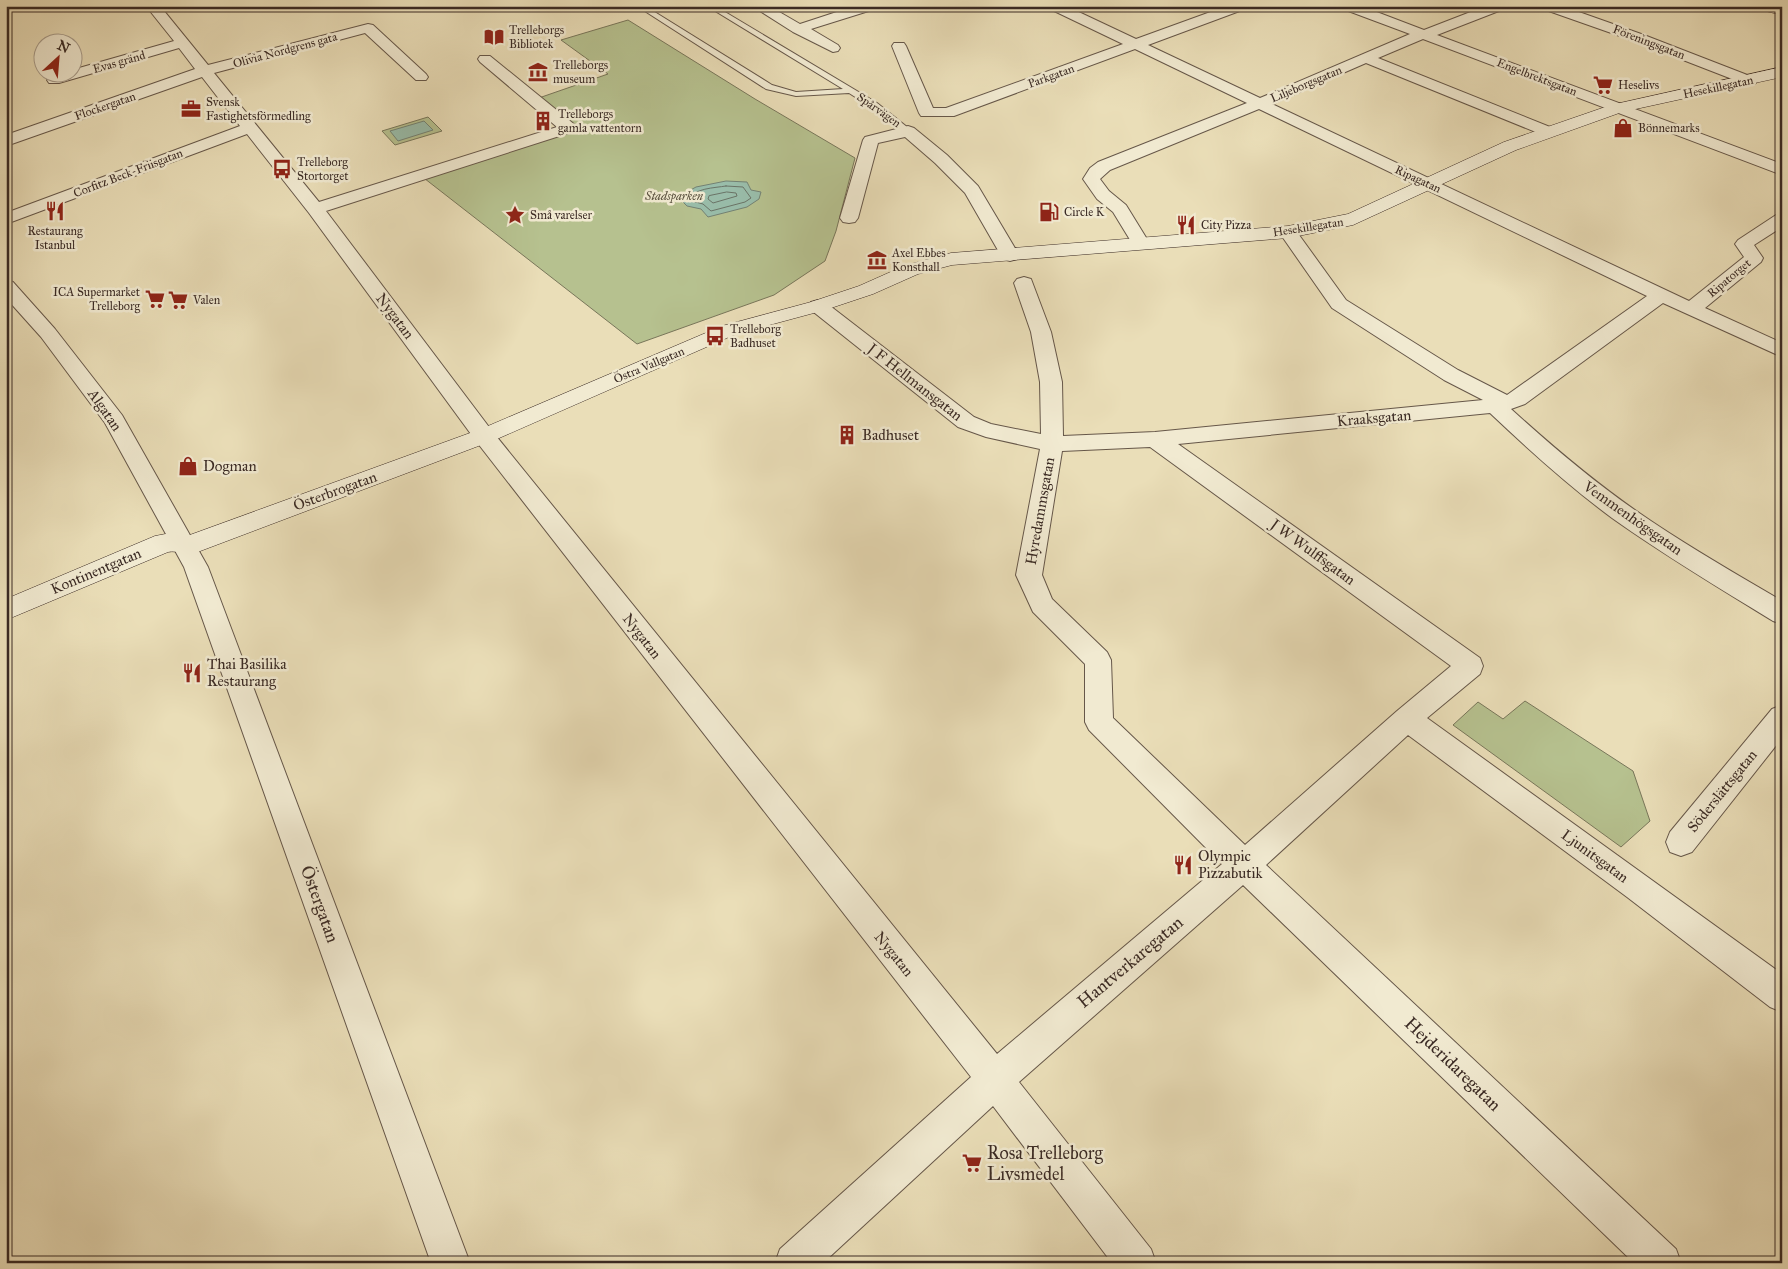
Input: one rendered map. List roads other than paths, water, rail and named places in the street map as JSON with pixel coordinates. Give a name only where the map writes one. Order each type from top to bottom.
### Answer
[{"type":"street","name":"Nygatan","points":[[153,6],[203,71],[251,126],[282,169],[315,209],[484,436],[1138,1263]]},
{"type":"street","points":[[759,6],[833,48]]},
{"type":"street","points":[[798,29],[870,6]]},
{"type":"street","name":"Ripagatan","points":[[1055,6],[1782,351]]},
{"type":"street","name":"Parkgatan","points":[[899,46],[927,113],[948,113],[1138,45],[1240,6]]},
{"type":"street","name":"Engelbrektsgatan","points":[[1348,6],[1782,170]]},
{"type":"street","name":"Liljeborgsgatan","points":[[1140,244],[1120,209],[1103,196],[1091,179],[1096,172],[1113,162],[1259,104],[1366,58],[1500,6]]},
{"type":"street","name":"Föreningsgatan","points":[[1548,6],[1750,81]]},
{"type":"street","points":[[1762,6],[1782,10]]},
{"type":"street","points":[[1769,6],[1782,10]]},
{"type":"street","name":"Olivia Nordgrens gata","points":[[203,71],[368,28],[421,77]]},
{"type":"street","name":"Evas gränd","points":[[82,72],[183,43]]},
{"type":"street","points":[[1366,58],[1549,132]]},
{"type":"street","points":[[315,209],[569,128],[485,59]]},
{"type":"street","name":"Flockergatan","points":[[6,141],[203,71]]},
{"type":"street","name":"Hesekillegatan","points":[[818,306],[866,290],[911,270],[951,259],[1288,232],[1353,219],[1510,146],[1617,108],[1750,81],[1782,72]]},
{"type":"street","name":"Corfitz Beck-Friisgatan","points":[[6,218],[251,126]]},
{"type":"street","points":[[849,218],[871,140],[908,131]]},
{"type":"street","name":"Spårvägen","points":[[908,131],[942,159],[972,190],[1010,255]]},
{"type":"street","name":"Liljeborgsgatan","points":[[1113,162],[1112,172],[1124,195],[1120,209]]},
{"type":"street","name":"Ripatorget","points":[[1692,309],[1754,258],[1744,244],[1782,218]]},
{"type":"street","name":"Vemmenhögsgatan","points":[[1288,232],[1339,304],[1500,405],[1542,451],[1596,493],[1664,542],[1782,614]]},
{"type":"street","name":"Hyredammsgatan","points":[[1024,283],[1041,332],[1051,382],[1052,444],[1029,575],[1042,605],[1098,660],[1099,722],[1244,865]]},
{"type":"street","name":"Algatan","points":[[6,286],[48,333],[114,420],[186,546]]},
{"type":"street","name":"Kraaksgatan","points":[[1052,444],[1156,439],[1500,405],[1517,399],[1661,295]]},
{"type":"street","name":"Östra Vallgatan","points":[[484,436],[729,330],[818,306]]},
{"type":"street","name":"J F Hellmansgatan","points":[[818,306],[966,422],[986,430],[1052,444]]},
{"type":"street","points":[[1451,375],[1455,410]]},
{"type":"street","name":"Österbrogatan","points":[[186,546],[484,436]]},
{"type":"street","name":"J W Wulffsgatan","points":[[1156,439],[1470,666]]},
{"type":"street","name":"Kontinentgatan","points":[[6,610],[164,543],[176,541],[186,546]]},
{"type":"street","name":"Östergatan","points":[[186,546],[203,586],[451,1263]]},
{"type":"street","name":"Hantverkaregatan","points":[[794,1263],[1027,1050],[1244,865],[1407,719],[1470,666]]},
{"type":"street","name":"Söderslättsgatan","points":[[1681,842],[1782,717]]},
{"type":"street","name":"Ljunitsgatan","points":[[1407,719],[1638,887],[1782,996]]},
{"type":"street","name":"Hejderidaregatan","points":[[1244,865],[1662,1263]]},
{"type":"lane","points":[[640,6],[769,87],[796,94],[851,91]]},
{"type":"lane","name":"Spårvägen","points":[[710,6],[874,105],[908,131]]},
{"type":"water","points":[[424,121],[433,130],[398,141],[390,131]]},
{"type":"water","points":[[726,181],[747,182],[751,190],[761,192],[759,199],[747,207],[708,217],[701,209],[687,206],[678,197],[696,187]]},
{"type":"place","name":"Trelleborgs Bibliotek","points":[[494,37]]},
{"type":"place","name":"Trelleborgs museum","points":[[538,72]]},
{"type":"place","name":"Heselivs","points":[[1603,85]]},
{"type":"place","name":"Svensk Fastighetsförmedling","points":[[191,109]]},
{"type":"place","name":"Trelleborgs gamla vattentorn","points":[[543,121]]},
{"type":"place","name":"Bönnemarks","points":[[1623,128]]},
{"type":"place","name":"Trelleborg Stortorget","points":[[282,169]]},
{"type":"place","name":"Restaurang Istanbul","points":[[55,211]]},
{"type":"place","name":"Circle K","points":[[1049,212]]},
{"type":"place","name":"Små varelser","points":[[515,215]]},
{"type":"place","name":"City Pizza","points":[[1186,225]]},
{"type":"place","name":"Axel Ebbes Konsthall","points":[[877,260]]},
{"type":"place","name":"ICA Supermarket Trelleborg","points":[[155,299]]},
{"type":"place","name":"Valen","points":[[178,300]]},
{"type":"place","name":"Trelleborg Badhuset","points":[[715,336]]},
{"type":"place","name":"Badhuset","points":[[847,435]]},
{"type":"place","name":"Dogman","points":[[188,466]]},
{"type":"place","name":"Thai Basilika Restaurang","points":[[192,673]]},
{"type":"place","name":"Olympic Pizzabutik","points":[[1183,865]]},
{"type":"place","name":"Rosa Trelleborg Livsmedel","points":[[972,1163]]},
{"type":"park label","name":"Stadsparken","points":[[674,196]]}]
